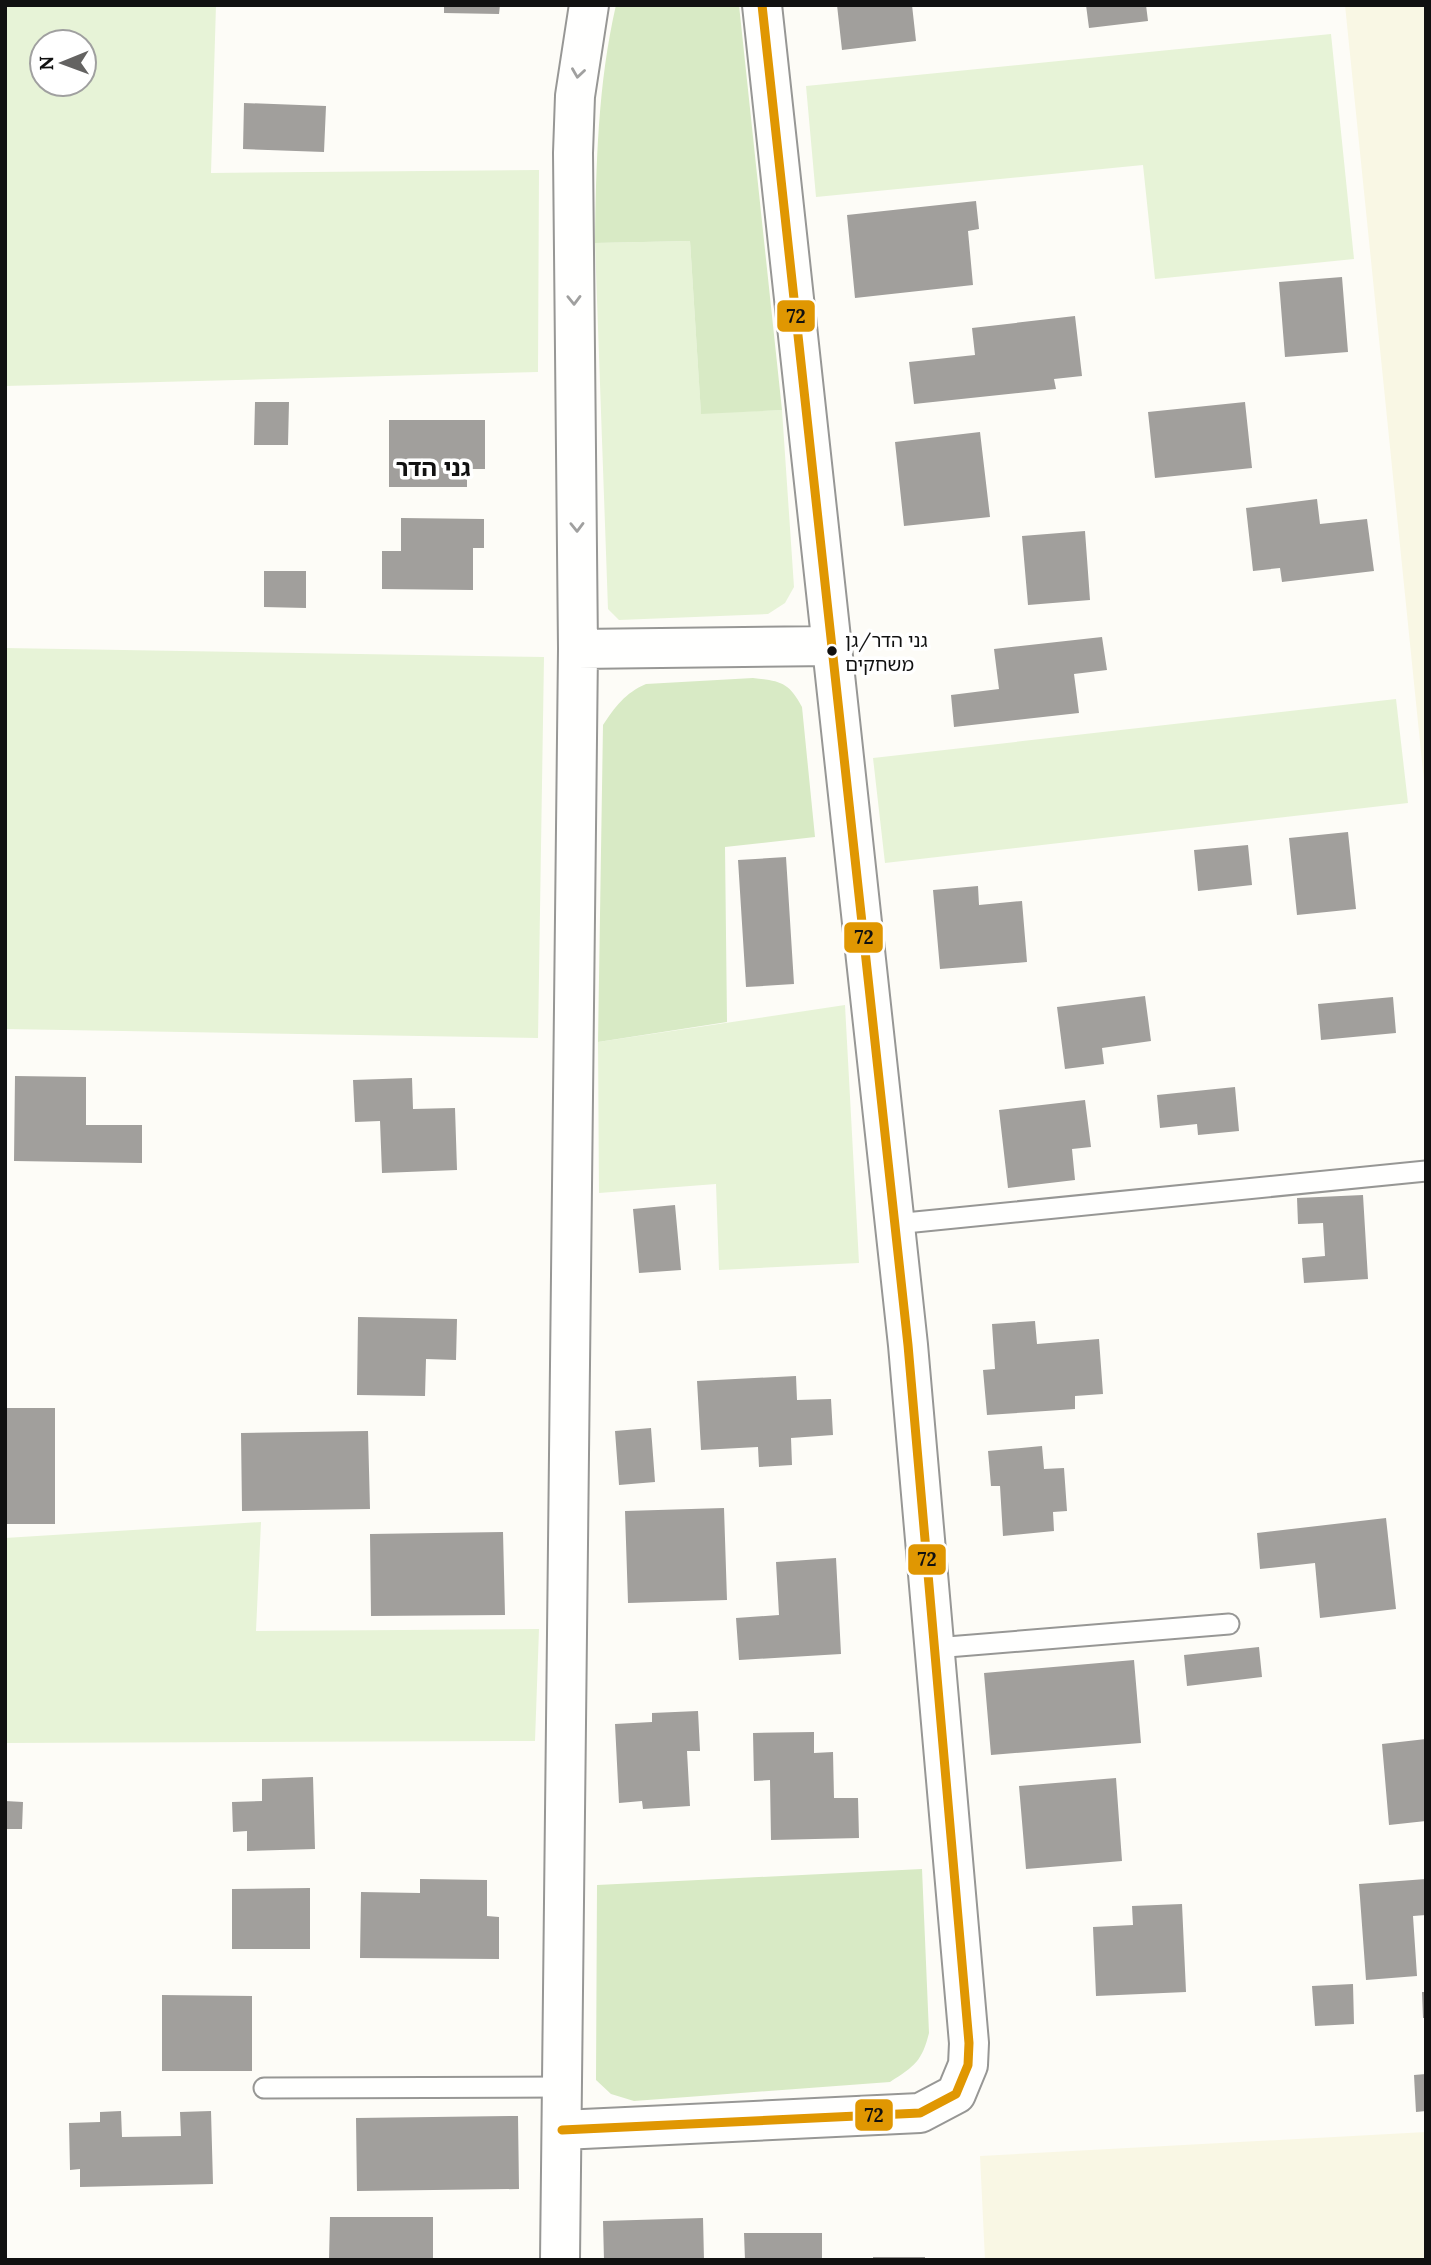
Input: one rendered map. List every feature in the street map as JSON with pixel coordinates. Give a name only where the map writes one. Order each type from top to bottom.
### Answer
[{"type":"street","points":[[561,2260],[578,649],[573,153],[575,96],[589,5]]},
{"type":"street","points":[[562,2130],[920,2113],[956,2094],[968,2065],[969,2043],[935,1648],[895,1224],[762,5]]},
{"type":"street","points":[[578,649],[832,646]]},
{"type":"lane","points":[[895,1224],[1426,1171]]},
{"type":"lane","points":[[935,1648],[1229,1624]]},
{"type":"lane","points":[[264,2088],[562,2087]]},
{"type":"shaded area","points":[[1345,5],[1426,5],[1426,801]]},
{"type":"shaded area","points":[[1426,2132],[1426,2260],[985,2260],[980,2156]]},
{"type":"green space","points":[[5,5],[216,5],[211,173],[539,170],[538,372],[5,386]]},
{"type":"green space","points":[[616,5],[739,5],[782,410],[701,414],[690,241],[595,243],[597,154],[602,94]]},
{"type":"green space","points":[[1331,34],[1354,259],[1155,279],[1143,165],[816,197],[806,86]]},
{"type":"green space","points":[[690,241],[701,413],[782,410],[794,587],[785,603],[768,614],[619,620],[608,609],[595,243]]},
{"type":"green space","points":[[5,648],[544,657],[538,1038],[5,1029]]},
{"type":"green space","points":[[753,678],[783,684],[793,692],[802,707],[815,837],[725,847],[727,1022],[598,1042],[603,725],[621,701],[646,684]]},
{"type":"green space","points":[[1396,699],[1408,803],[885,863],[873,758]]},
{"type":"green space","points":[[845,1005],[859,1263],[719,1270],[716,1184],[599,1193],[598,1042]]},
{"type":"green space","points":[[261,1522],[256,1631],[539,1629],[535,1741],[5,1743],[5,1538]]},
{"type":"green space","points":[[922,1869],[929,2033],[916,2062],[906,2072],[890,2082],[634,2101],[611,2094],[596,2080],[597,1885]]},
{"type":"building","points":[[444,5],[500,5],[499,14],[444,13]]},
{"type":"building","points":[[837,5],[912,5],[916,41],[842,50]]},
{"type":"building","points":[[1086,5],[1146,5],[1148,21],[1089,28]]},
{"type":"building","points":[[244,103],[326,106],[324,152],[243,149]]},
{"type":"building","points":[[976,201],[979,229],[968,231],[973,285],[855,298],[847,215]]},
{"type":"building","points":[[1342,277],[1348,352],[1285,357],[1279,282]]},
{"type":"building","points":[[1075,316],[1082,376],[1054,379],[1056,389],[914,404],[909,362],[975,355],[972,328]]},
{"type":"building","points":[[255,402],[289,402],[288,445],[254,445]]},
{"type":"building","points":[[1245,402],[1252,468],[1155,478],[1148,412]]},
{"type":"building","points":[[389,420],[485,420],[485,469],[467,469],[467,487],[389,487]]},
{"type":"building","points":[[980,432],[990,517],[904,526],[895,442]]},
{"type":"building","points":[[1317,499],[1320,524],[1367,519],[1374,571],[1282,582],[1280,568],[1253,571],[1246,508]]},
{"type":"building","points":[[401,518],[484,519],[484,548],[473,548],[473,590],[382,589],[382,551],[401,551]]},
{"type":"building","points":[[1085,531],[1090,600],[1028,605],[1022,536]]},
{"type":"building","points":[[264,571],[306,571],[306,608],[264,607]]},
{"type":"building","points":[[1102,637],[1107,670],[1074,674],[1079,713],[954,727],[951,695],[999,689],[994,649]]},
{"type":"building","points":[[1348,832],[1356,909],[1297,915],[1289,838]]},
{"type":"building","points":[[1248,845],[1252,885],[1198,891],[1194,850]]},
{"type":"building","points":[[786,857],[794,984],[746,987],[738,860]]},
{"type":"building","points":[[978,886],[979,905],[1022,901],[1027,962],[940,969],[933,890]]},
{"type":"building","points":[[1145,996],[1151,1041],[1102,1048],[1104,1064],[1065,1069],[1057,1007]]},
{"type":"building","points":[[1393,997],[1396,1033],[1321,1040],[1318,1004]]},
{"type":"building","points":[[15,1076],[86,1077],[86,1125],[142,1125],[142,1163],[14,1161]]},
{"type":"building","points":[[412,1078],[413,1109],[455,1108],[457,1170],[382,1173],[380,1121],[355,1122],[353,1080]]},
{"type":"building","points":[[1235,1087],[1239,1131],[1198,1135],[1197,1124],[1160,1128],[1157,1095]]},
{"type":"building","points":[[1085,1100],[1091,1147],[1072,1149],[1075,1180],[1008,1188],[999,1110]]},
{"type":"building","points":[[1363,1195],[1368,1279],[1304,1283],[1302,1258],[1325,1256],[1323,1223],[1298,1224],[1297,1198]]},
{"type":"building","points":[[675,1205],[681,1270],[639,1273],[633,1209]]},
{"type":"building","points":[[358,1317],[457,1319],[456,1360],[426,1359],[425,1396],[357,1395]]},
{"type":"building","points":[[1035,1321],[1037,1344],[1099,1339],[1103,1394],[1075,1396],[1075,1409],[987,1415],[983,1370],[995,1369],[992,1324]]},
{"type":"building","points":[[796,1376],[797,1400],[831,1399],[833,1435],[791,1438],[792,1465],[759,1467],[758,1447],[701,1450],[697,1381]]},
{"type":"building","points":[[5,1408],[55,1408],[55,1524],[5,1524]]},
{"type":"building","points":[[651,1428],[655,1482],[619,1485],[615,1431]]},
{"type":"building","points":[[368,1431],[370,1509],[242,1511],[241,1433]]},
{"type":"building","points":[[1042,1446],[1044,1469],[1064,1468],[1067,1511],[1053,1512],[1054,1531],[1003,1536],[1000,1486],[991,1486],[988,1451]]},
{"type":"building","points":[[724,1508],[727,1600],[628,1603],[625,1511]]},
{"type":"building","points":[[1386,1518],[1396,1609],[1320,1618],[1315,1563],[1260,1569],[1257,1533]]},
{"type":"building","points":[[503,1532],[505,1615],[371,1616],[370,1534]]},
{"type":"building","points":[[836,1558],[841,1654],[739,1660],[736,1618],[779,1615],[776,1562]]},
{"type":"building","points":[[1259,1647],[1262,1677],[1187,1686],[1184,1655]]},
{"type":"building","points":[[1134,1660],[1141,1743],[991,1755],[984,1673]]},
{"type":"building","points":[[698,1711],[700,1751],[687,1751],[690,1806],[643,1809],[642,1801],[619,1803],[615,1724],[652,1722],[652,1713]]},
{"type":"building","points":[[814,1732],[814,1753],[833,1752],[834,1798],[858,1798],[859,1838],[771,1840],[770,1780],[754,1781],[753,1733]]},
{"type":"building","points":[[1426,1739],[1426,1821],[1389,1825],[1382,1744]]},
{"type":"building","points":[[313,1777],[315,1849],[247,1851],[247,1831],[233,1832],[232,1802],[262,1801],[262,1779]]},
{"type":"building","points":[[1116,1778],[1122,1861],[1026,1869],[1019,1786]]},
{"type":"building","points":[[5,1801],[23,1802],[22,1829],[5,1829]]},
{"type":"building","points":[[420,1879],[487,1880],[487,1916],[499,1917],[499,1959],[360,1958],[361,1892],[420,1893]]},
{"type":"building","points":[[1426,1879],[1426,1915],[1413,1916],[1417,1976],[1366,1980],[1359,1884]]},
{"type":"building","points":[[310,1888],[310,1949],[232,1949],[232,1889]]},
{"type":"building","points":[[1182,1904],[1186,1992],[1096,1996],[1093,1927],[1133,1925],[1132,1906]]},
{"type":"building","points":[[1353,1984],[1354,2024],[1315,2026],[1312,1986]]},
{"type":"building","points":[[1422,1992],[1426,1992],[1426,2018],[1423,2018]]},
{"type":"building","points":[[162,1995],[252,1996],[252,2071],[162,2071]]},
{"type":"building","points":[[1426,2074],[1426,2111],[1416,2112],[1414,2075]]},
{"type":"building","points":[[121,2111],[122,2137],[181,2136],[180,2112],[211,2111],[213,2184],[80,2187],[80,2169],[70,2170],[69,2123],[100,2122],[100,2112]]},
{"type":"building","points":[[518,2116],[519,2189],[357,2191],[356,2118]]},
{"type":"building","points":[[330,2217],[433,2217],[433,2260],[329,2260]]},
{"type":"building","points":[[703,2218],[704,2260],[604,2260],[603,2221]]},
{"type":"building","points":[[744,2233],[822,2233],[822,2260],[745,2260]]},
{"type":"building","points":[[873,2257],[925,2257],[925,2260],[873,2260]]},
{"type":"transit line","name":"72","points":[[562,2130],[920,2113],[956,2094],[968,2065],[969,2043],[908,1345],[762,5]]},
{"type":"place","name":"גני הדר/גן משחקים","points":[[832,651]]},
{"type":"district","name":"גני הדר","points":[[433,467]]}]
